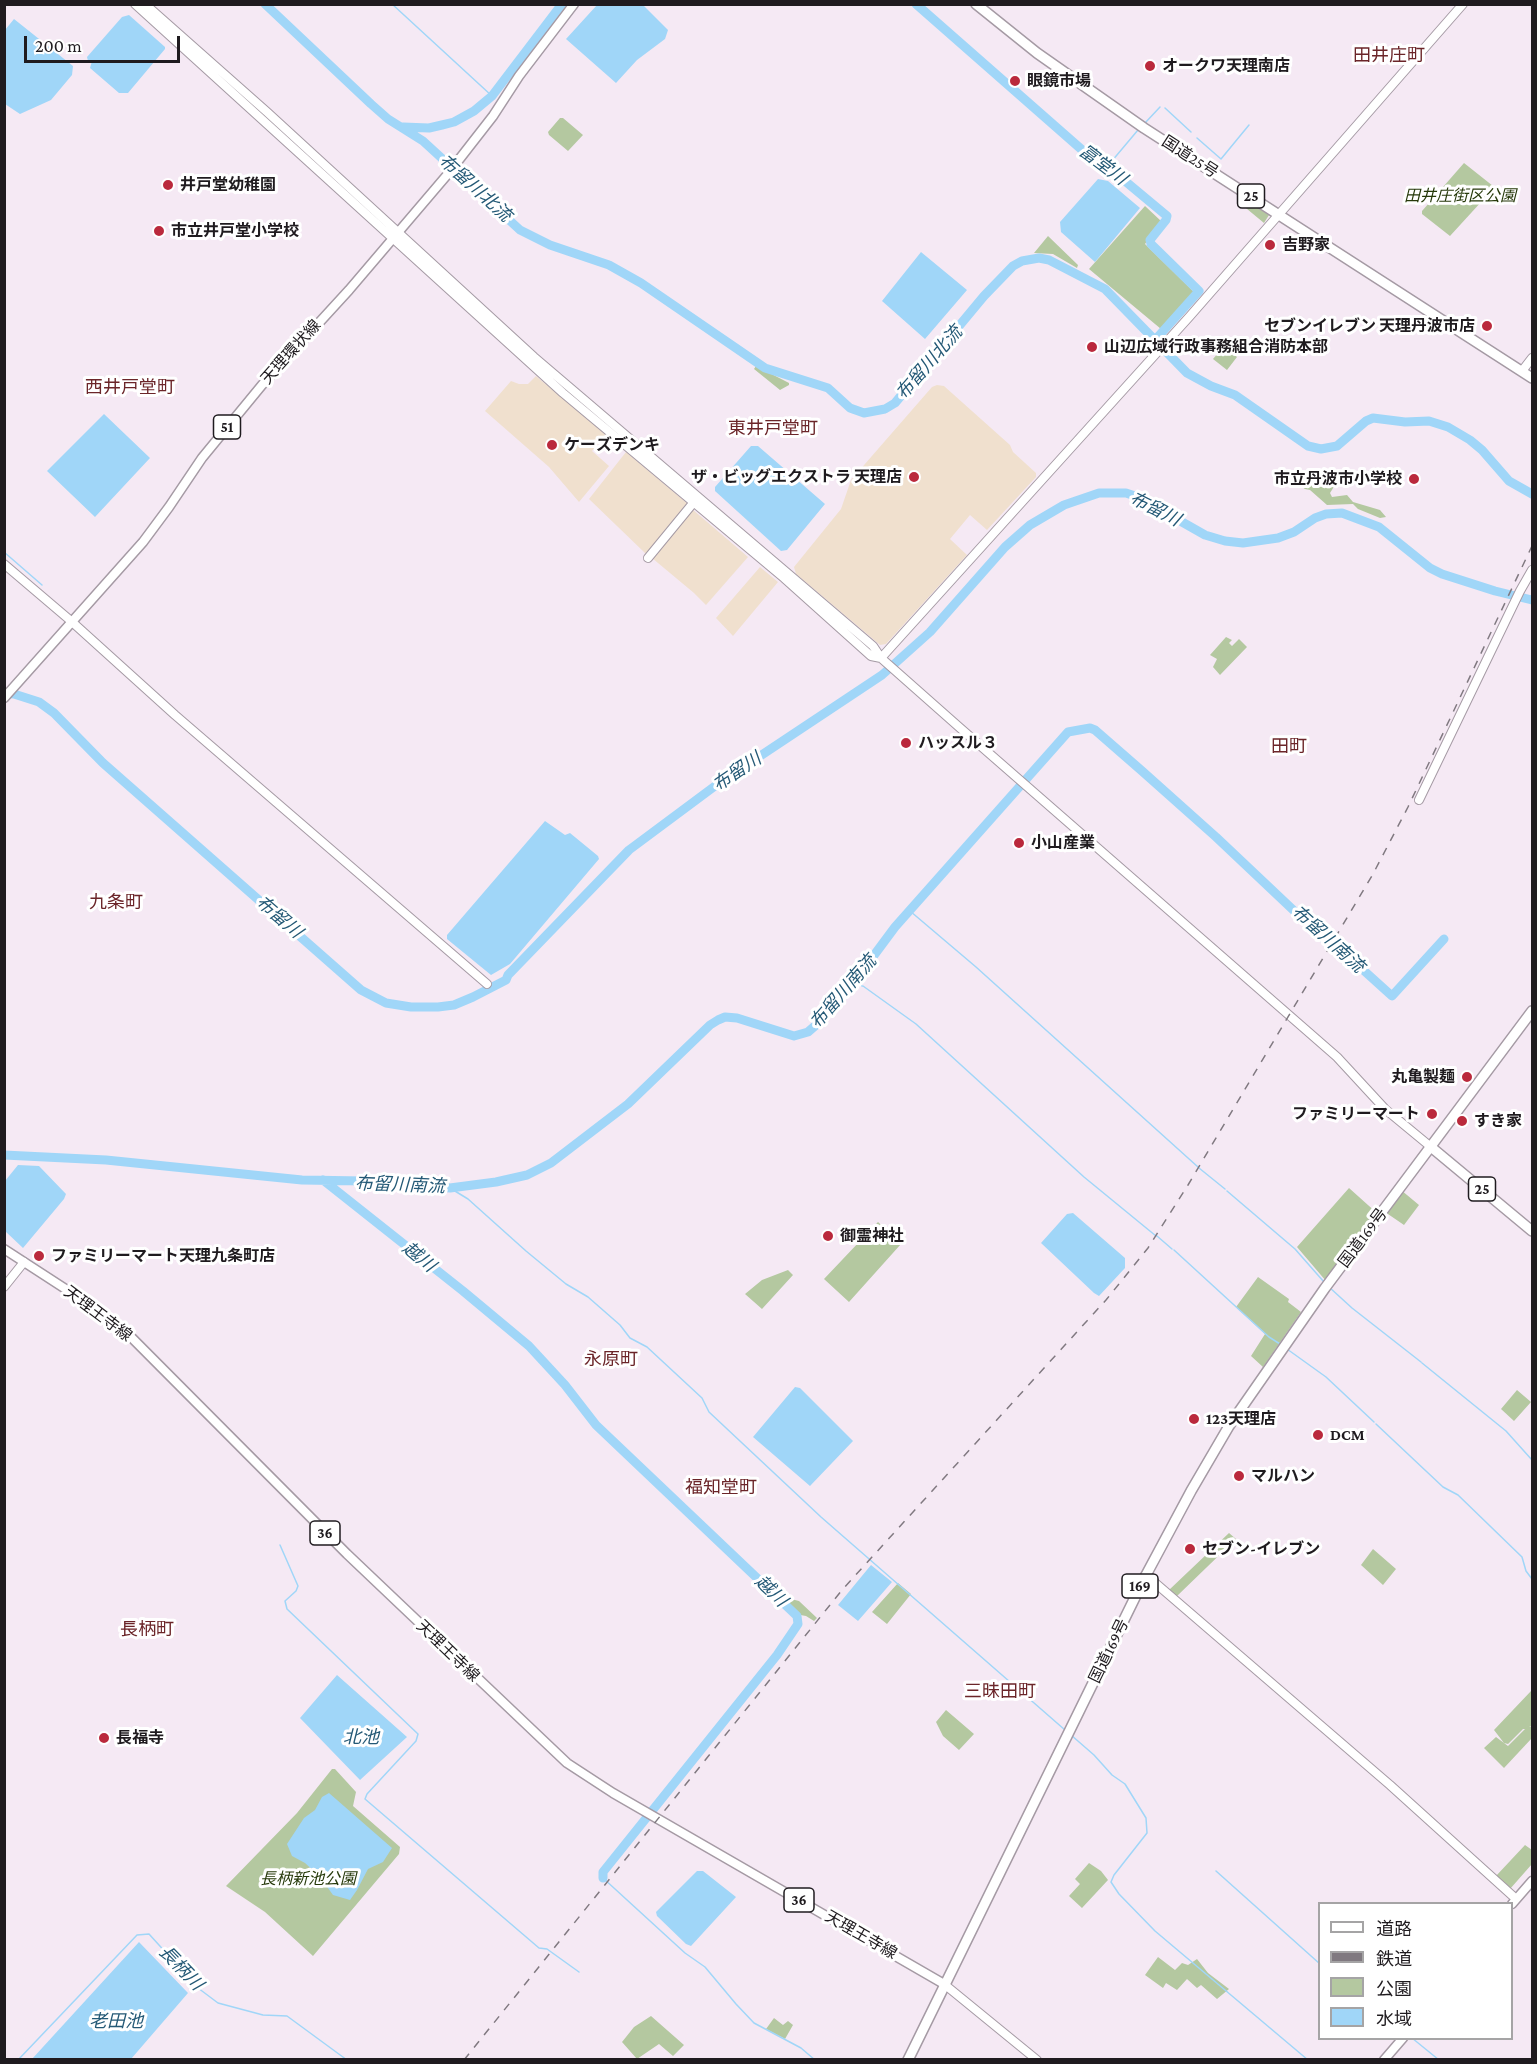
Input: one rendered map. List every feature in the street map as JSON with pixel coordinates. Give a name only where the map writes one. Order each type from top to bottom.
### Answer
[{"type":"highway","name":"国道25号","points":[[976,4],[1072,79],[1533,378]]},
{"type":"highway","points":[[1431,1147],[1533,1011]]},
{"type":"highway","name":"25","points":[[1431,1147],[1532,1230]]},
{"type":"highway","name":"国道169号","points":[[908,2060],[1146,1575],[1189,1495],[1229,1426],[1320,1295],[1431,1147]]},
{"type":"main road","name":"天理環状線","points":[[4,698],[142,542],[170,507],[202,458],[261,385],[349,290],[456,165],[574,4]]},
{"type":"main road","name":"天理王寺線","points":[[4,1249],[100,1312],[131,1337],[347,1554],[578,1772],[944,1984]]},
{"type":"main road","points":[[1513,1901],[1533,1881]]},
{"type":"main road","points":[[1384,2060],[1401,2040]]},
{"type":"street","points":[[135,4],[394,236],[873,646],[897,672],[1298,1021],[1337,1057],[1385,1109],[1431,1147]]},
{"type":"street","points":[[145,4],[267,112],[527,361],[871,656],[883,659]]},
{"type":"street","points":[[883,659],[1168,342],[1463,4]]},
{"type":"street","points":[[1522,370],[1533,358]]},
{"type":"street","points":[[648,558],[694,502]]},
{"type":"street","points":[[4,564],[487,984]]},
{"type":"street","points":[[1419,800],[1520,591],[1533,570]]},
{"type":"street","points":[[4,1287],[24,1262]]},
{"type":"street","points":[[1146,1575],[1374,1770],[1513,1901]]},
{"type":"street","points":[[944,1984],[1037,2060]]},
{"type":"shaded area","points":[[536,376],[606,435],[592,451],[609,466],[579,502],[549,467],[485,411],[511,381],[528,384]]},
{"type":"shaded area","points":[[944,386],[1010,445],[1013,452],[1036,473],[1036,477],[987,530],[970,515],[950,539],[967,555],[886,644],[880,645],[796,574],[794,567],[841,509],[851,480],[932,387]]},
{"type":"shaded area","points":[[626,452],[688,504],[648,553],[645,553],[589,499]]},
{"type":"shaded area","points":[[692,509],[748,557],[706,605],[652,558]]},
{"type":"shaded area","points":[[760,567],[778,582],[733,636],[716,618]]},
{"type":"green space","points":[[560,118],[583,135],[568,151],[548,132]]},
{"type":"green space","name":"田井庄街区公園","points":[[1464,163],[1493,186],[1493,189],[1450,236],[1422,214],[1422,211]]},
{"type":"green space","points":[[1245,200],[1269,215],[1264,223],[1241,204]]},
{"type":"green space","points":[[1145,206],[1161,221],[1145,244],[1194,292],[1161,329],[1089,269]]},
{"type":"green space","points":[[1048,236],[1078,265],[1077,268],[1053,254],[1034,253]]},
{"type":"green space","points":[[1224,346],[1237,357],[1227,370],[1213,359]]},
{"type":"green space","points":[[756,366],[789,385],[780,390],[754,369]]},
{"type":"green space","points":[[1308,480],[1324,481],[1335,485],[1330,493],[1332,497],[1347,495],[1353,502],[1380,510],[1386,517],[1380,518],[1358,509],[1353,504],[1327,505],[1310,490],[1295,482],[1304,483]]},
{"type":"green space","points":[[1226,637],[1232,640],[1229,643],[1232,646],[1239,639],[1247,647],[1220,675],[1213,667],[1217,659],[1210,655]]},
{"type":"green space","points":[[1349,1188],[1378,1214],[1326,1281],[1297,1247]]},
{"type":"green space","points":[[1401,1190],[1419,1205],[1404,1225],[1385,1212]]},
{"type":"green space","points":[[878,1222],[901,1244],[849,1302],[824,1279]]},
{"type":"green space","points":[[788,1270],[793,1275],[762,1309],[745,1294],[762,1280]]},
{"type":"green space","points":[[1258,1277],[1289,1299],[1288,1302],[1301,1312],[1263,1367],[1251,1356],[1265,1334],[1236,1307]]},
{"type":"green space","points":[[1517,1390],[1531,1402],[1514,1421],[1501,1409]]},
{"type":"green space","points":[[1229,1533],[1236,1539],[1177,1596],[1169,1590]]},
{"type":"green space","points":[[1373,1549],[1396,1569],[1383,1585],[1361,1565]]},
{"type":"green space","points":[[898,1583],[911,1594],[887,1624],[872,1612]]},
{"type":"green space","points":[[787,1598],[799,1601],[817,1618],[814,1621],[806,1616],[795,1614],[783,1602]]},
{"type":"green space","points":[[1531,1691],[1532,1726],[1529,1727],[1532,1727],[1532,1738],[1504,1768],[1484,1748],[1496,1737],[1504,1743],[1494,1730]],"holes":[[[1525,1729],[1508,1746],[1504,1743],[1508,1744]]]},
{"type":"green space","points":[[946,1710],[974,1734],[959,1750],[943,1736],[936,1722]]},
{"type":"green space","name":"長柄新池公園","points":[[332,1769],[335,1769],[356,1792],[353,1806],[400,1847],[399,1854],[313,1956],[265,1912],[226,1886],[297,1813]]},
{"type":"green space","points":[[1525,1845],[1532,1850],[1532,1864],[1510,1889],[1496,1876]]},
{"type":"green space","points":[[1089,1863],[1101,1871],[1108,1880],[1082,1908],[1069,1896],[1080,1884],[1075,1879]]},
{"type":"green space","points":[[1158,1957],[1175,1970],[1182,1963],[1188,1965],[1197,1959],[1208,1973],[1229,1989],[1217,1999],[1201,1985],[1197,1988],[1187,1979],[1177,1990],[1166,1983],[1163,1988],[1145,1975]]},
{"type":"green space","points":[[651,2016],[684,2045],[673,2056],[659,2044],[637,2059],[622,2042],[634,2027]]},
{"type":"green space","points":[[774,2018],[783,2025],[788,2021],[793,2025],[785,2039],[766,2029]]},
{"type":"water","points":[[597,5],[643,5],[668,30],[665,39],[637,60],[616,83],[566,39]]},
{"type":"water","points":[[129,15],[165,49],[128,93],[119,93],[90,68],[92,61],[88,61],[87,57],[122,17]]},
{"type":"water","points":[[14,19],[73,66],[72,75],[51,100],[20,114],[5,104],[5,30]]},
{"type":"water","points":[[1098,179],[1108,181],[1140,208],[1095,262],[1061,232],[1060,222]]},
{"type":"water","points":[[921,252],[967,290],[925,339],[882,301]]},
{"type":"water","points":[[104,414],[150,458],[95,517],[47,471]]},
{"type":"water","points":[[751,446],[758,446],[825,504],[787,550],[781,551],[715,491],[715,487]]},
{"type":"water","points":[[545,821],[565,835],[570,833],[599,859],[510,964],[491,975],[447,939],[447,935]]},
{"type":"water","points":[[18,1165],[39,1166],[66,1194],[23,1248],[5,1231],[5,1181]]},
{"type":"water","points":[[1073,1213],[1125,1258],[1125,1268],[1099,1296],[1041,1243],[1067,1214]]},
{"type":"water","points":[[795,1387],[800,1388],[853,1441],[810,1486],[753,1437]]},
{"type":"water","points":[[871,1565],[892,1582],[858,1621],[838,1605]]},
{"type":"water","name":"北池","points":[[337,1675],[407,1737],[360,1780],[300,1718]]},
{"type":"water","points":[[329,1793],[392,1848],[383,1862],[368,1869],[350,1900],[333,1895],[320,1877],[305,1863],[292,1856],[287,1844],[304,1818],[315,1810],[322,1797]]},
{"type":"water","points":[[697,1871],[703,1871],[736,1897],[691,1946],[686,1944],[657,1916],[656,1912]]},
{"type":"water","name":"老田池","points":[[139,1942],[188,1993],[131,2059],[32,2059]]},
{"type":"waterway","name":"布留川北流","points":[[265,4],[371,104],[388,119],[423,141],[520,230],[550,245],[609,265],[641,283],[765,368],[828,388],[850,408],[864,413],[885,409],[895,403],[984,296],[1013,266],[1022,261],[1039,258],[1049,260],[1105,289],[1187,373],[1211,386],[1235,395],[1308,446],[1321,449],[1337,446],[1366,421],[1373,418],[1405,422],[1429,421],[1448,427],[1470,440],[1482,450],[1509,481],[1532,494]]},
{"type":"waterway","points":[[392,4],[492,96]]},
{"type":"waterway","points":[[403,127],[429,128],[454,122],[474,111],[492,96],[562,4]]},
{"type":"waterway","name":"富堂川","points":[[916,4],[1097,163],[1119,176],[1167,216],[1150,240],[1151,244],[1199,291],[1156,339]]},
{"type":"waterway","points":[[1145,123],[1160,107]]},
{"type":"waterway","points":[[1165,108],[1191,132]]},
{"type":"waterway","points":[[1197,138],[1221,159],[1249,125]]},
{"type":"waterway","points":[[1106,168],[1138,130]]},
{"type":"waterway","name":"布留川","points":[[4,693],[39,702],[54,713],[103,763],[361,990],[386,1003],[411,1007],[438,1007],[454,1005],[506,980],[508,975],[629,850],[715,786],[882,675],[930,632],[1005,547],[1030,525],[1064,505],[1099,493],[1126,493],[1138,497],[1205,535],[1243,543],[1278,538],[1294,532],[1315,518],[1326,514],[1342,513],[1379,527],[1430,568],[1442,574],[1532,600]]},
{"type":"waterway","points":[[4,552],[42,585]]},
{"type":"waterway","name":"布留川南流","points":[[4,1155],[106,1160],[302,1180],[365,1181],[450,1188],[527,1175],[551,1163],[628,1104],[710,1025],[718,1020],[725,1017],[737,1018],[794,1036],[808,1032],[869,962],[895,927],[1068,732],[1090,728],[1216,837],[1326,941],[1340,949],[1392,996],[1444,939]]},
{"type":"waterway","points":[[910,911],[976,967],[1198,1167]]},
{"type":"waterway","points":[[854,980],[862,986]]},
{"type":"waterway","points":[[863,986],[916,1024],[1084,1177],[1156,1236]]},
{"type":"waterway","points":[[1199,1168],[1225,1189]]},
{"type":"waterway","name":"越川","points":[[323,1180],[529,1346],[565,1385],[596,1425],[797,1616],[798,1624],[777,1655],[603,1872],[603,1878]]},
{"type":"waterway","points":[[450,1188],[468,1199],[566,1284],[588,1297],[620,1325],[630,1338],[647,1347],[702,1398],[709,1412],[821,1517],[1065,1730]]},
{"type":"waterway","points":[[1227,1191],[1295,1249],[1324,1282]]},
{"type":"waterway","points":[[1157,1236],[1172,1249]]},
{"type":"waterway","points":[[1174,1250],[1269,1337],[1280,1344]]},
{"type":"waterway","points":[[1329,1287],[1421,1362]]},
{"type":"waterway","points":[[1280,1345],[1313,1297]]},
{"type":"waterway","points":[[1287,1349],[1326,1377],[1374,1422]]},
{"type":"waterway","points":[[1422,1363],[1506,1431],[1532,1460]]},
{"type":"waterway","points":[[1376,1424],[1443,1487],[1458,1495],[1522,1557],[1526,1571],[1532,1579]]},
{"type":"waterway","points":[[280,1545],[298,1586],[285,1601],[287,1609],[418,1734],[416,1741],[365,1799],[539,1948],[547,1949],[579,1972]]},
{"type":"waterway","points":[[1071,1735],[1112,1775],[1125,1784],[1146,1818],[1147,1833],[1111,1882],[1119,1894],[1155,1931],[1308,2060]]},
{"type":"waterway","points":[[1216,1871],[1318,1962]]},
{"type":"waterway","name":"越川","points":[[603,1878],[685,1953],[705,1967],[754,2023],[801,2048],[815,2060]]},
{"type":"waterway","name":"長柄川","points":[[18,2060],[137,1935],[149,1934],[198,1988],[218,2003],[263,2015],[287,2016],[347,2060]]},
{"type":"waterway","points":[[1414,2040],[1439,2060]]},
{"type":"railway","points":[[464,2060],[842,1590],[1106,1300],[1148,1248],[1373,874],[1408,807],[1532,546]]},
{"type":"place","name":"オークワ天理南店","points":[[1150,66]]},
{"type":"place","name":"眼鏡市場","points":[[1015,81]]},
{"type":"place","name":"井戸堂幼稚園","points":[[168,185]]},
{"type":"place","name":"市立井戸堂小学校","points":[[159,231]]},
{"type":"place","name":"吉野家","points":[[1270,245]]},
{"type":"place","name":"セブンイレブン 天理丹波市店","points":[[1487,326]]},
{"type":"place","name":"山辺広域行政事務組合消防本部","points":[[1092,347]]},
{"type":"place","name":"ケーズデンキ","points":[[552,445]]},
{"type":"place","name":"ザ・ビッグエクストラ 天理店","points":[[914,477]]},
{"type":"place","name":"市立丹波市小学校","points":[[1414,479]]},
{"type":"place","name":"ハッスル３","points":[[906,743]]},
{"type":"place","name":"小山産業","points":[[1019,843]]},
{"type":"place","name":"丸亀製麺","points":[[1467,1077]]},
{"type":"place","name":"ファミリーマート","points":[[1432,1114]]},
{"type":"place","name":"すき家","points":[[1462,1121]]},
{"type":"place","name":"御霊神社","points":[[828,1236]]},
{"type":"place","name":"ファミリーマート天理九条町店","points":[[39,1256]]},
{"type":"place","name":"123天理店","points":[[1194,1419]]},
{"type":"place","name":"DCM","points":[[1318,1435]]},
{"type":"place","name":"マルハン","points":[[1239,1476]]},
{"type":"place","name":"セブン-イレブン","points":[[1190,1549]]},
{"type":"place","name":"長福寺","points":[[104,1738]]},
{"type":"district","name":"田井庄町","points":[[1389,55]]},
{"type":"district","name":"西井戸堂町","points":[[130,387]]},
{"type":"district","name":"東井戸堂町","points":[[773,428]]},
{"type":"district","name":"田町","points":[[1289,746]]},
{"type":"district","name":"九条町","points":[[116,902]]},
{"type":"district","name":"永原町","points":[[611,1359]]},
{"type":"district","name":"福知堂町","points":[[721,1487]]},
{"type":"district","name":"長柄町","points":[[147,1629]]},
{"type":"district","name":"三昧田町","points":[[1000,1691]]}]
